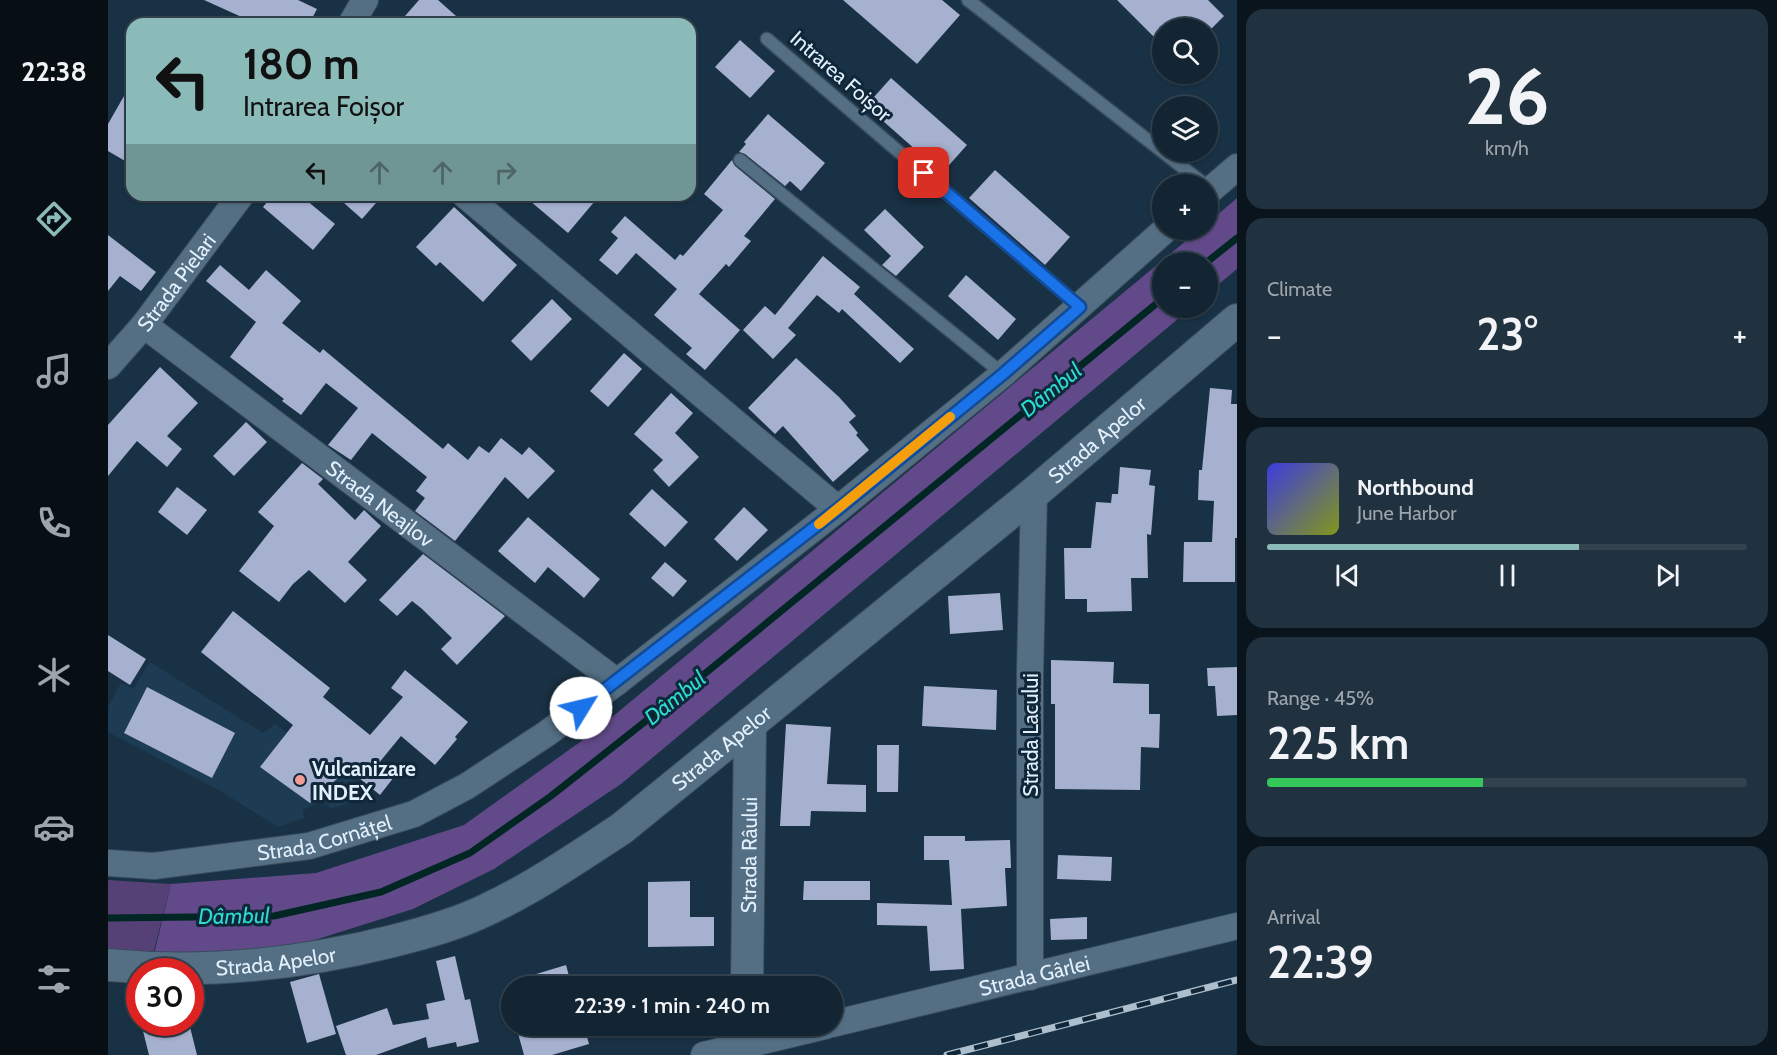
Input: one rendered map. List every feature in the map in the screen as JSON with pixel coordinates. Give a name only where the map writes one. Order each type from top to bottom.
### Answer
[{"type":"street","points":[[354,18],[365,0]]},
{"type":"street","points":[[1218,180],[1237,167]]},
{"type":"street","name":"Strada Pielari","points":[[108,366],[144,325],[237,201]]},
{"type":"street","points":[[472,201],[838,509]]},
{"type":"street","name":"Strada Cornățel","points":[[108,863],[154,866],[309,846],[414,814],[467,786],[546,734],[617,682],[838,509],[1003,374],[1154,240]]},
{"type":"street","name":"Strada Apelor","points":[[108,965],[207,967],[281,962],[349,952],[430,931],[478,913],[565,866],[621,829],[1034,494],[1237,320]]},
{"type":"street","name":"Strada Neajlov","points":[[144,325],[617,682]]},
{"type":"street","name":"Strada Lacului","points":[[1030,977],[1030,673],[1034,494]]},
{"type":"street","name":"Strada Râului","points":[[747,976],[750,724]]},
{"type":"street","name":"Strada Gârlei","points":[[843,1021],[1237,926]]},
{"type":"street","points":[[704,1055],[776,1036]]},
{"type":"lane","points":[[968,0],[1189,174]]},
{"type":"lane","name":"Intrarea Foișor","points":[[767,39],[1080,307]]},
{"type":"lane","points":[[740,160],[1003,374]]},
{"type":"shaded area","points":[[1237,198],[1237,269],[1218,285],[1218,252],[1172,252],[1187,240],[1218,240],[1218,214]]},
{"type":"shaded area","points":[[1152,269],[1152,318],[1179,318],[621,784],[494,869],[413,909],[280,951],[154,954],[171,884],[316,873],[464,825],[594,732]]},
{"type":"shaded area","points":[[150,662],[263,733],[275,724],[372,794],[331,809],[322,801],[303,810],[304,818],[278,827],[217,789],[108,732],[108,707],[121,683],[133,689]]},
{"type":"shaded area","points":[[108,880],[171,884],[153,954],[108,950]]},
{"type":"building","points":[[204,0],[298,0],[317,9],[312,18],[244,18]]},
{"type":"building","points":[[419,0],[438,0],[458,18],[403,18]]},
{"type":"building","points":[[843,0],[942,0],[960,15],[917,64]]},
{"type":"building","points":[[1117,0],[1208,0],[1224,16],[1218,22],[1218,18],[1152,18],[1152,35]]},
{"type":"building","points":[[740,40],[775,71],[750,98],[715,67]]},
{"type":"building","points":[[891,78],[967,145],[942,173],[866,106]]},
{"type":"building","points":[[126,92],[126,162],[108,151],[108,124]]},
{"type":"building","points":[[768,114],[825,163],[801,191],[790,181],[785,186],[745,154],[739,152],[746,144],[744,142]]},
{"type":"building","points":[[732,160],[735,166],[775,199],[744,236],[751,241],[729,267],[726,264],[699,294],[740,330],[705,370],[686,354],[692,348],[654,315],[677,289],[636,253],[617,275],[599,260],[618,238],[611,232],[625,216],[675,260],[680,254],[683,256],[723,210],[704,194]]},
{"type":"building","points":[[995,170],[1070,237],[1045,265],[969,198]]},
{"type":"building","points":[[268,201],[307,201],[335,224],[313,250],[263,207]]},
{"type":"building","points":[[342,201],[378,201],[362,219]]},
{"type":"building","points":[[530,201],[595,201],[568,233]]},
{"type":"building","points":[[454,207],[517,265],[483,302],[440,262],[436,266],[416,247]]},
{"type":"building","points":[[885,209],[924,247],[896,276],[882,265],[891,256],[864,230]]},
{"type":"building","points":[[108,235],[156,272],[141,291],[120,276],[108,291]]},
{"type":"building","points":[[823,256],[860,287],[854,294],[914,349],[900,363],[842,309],[839,313],[817,295],[788,328],[796,335],[773,359],[743,330],[765,306],[775,315]]},
{"type":"building","points":[[220,265],[249,290],[266,270],[301,301],[282,323],[320,353],[323,349],[443,449],[448,443],[468,460],[479,446],[489,453],[501,438],[522,455],[529,447],[555,471],[528,499],[505,477],[455,541],[415,511],[425,498],[416,491],[427,477],[372,433],[351,460],[328,445],[358,408],[326,383],[301,415],[230,357],[256,322],[206,281]]},
{"type":"building","points":[[966,275],[1016,319],[998,340],[948,296]]},
{"type":"building","points":[[552,299],[572,319],[531,361],[511,341]]},
{"type":"building","points":[[624,353],[642,369],[608,407],[590,391]]},
{"type":"building","points":[[796,358],[839,397],[856,416],[849,422],[858,433],[856,435],[869,450],[833,482],[783,426],[775,434],[748,408]]},
{"type":"building","points":[[160,367],[198,403],[167,436],[182,449],[167,467],[137,441],[108,476],[108,425]]},
{"type":"building","points":[[1210,388],[1232,390],[1231,404],[1237,404],[1235,582],[1183,582],[1184,542],[1212,542],[1214,501],[1198,500],[1199,470],[1202,470]]},
{"type":"building","points":[[671,393],[693,413],[675,433],[699,457],[669,487],[653,470],[663,460],[634,434]]},
{"type":"building","points":[[246,422],[267,442],[234,476],[213,456]]},
{"type":"building","points":[[302,463],[323,479],[318,484],[355,520],[364,510],[381,526],[348,562],[367,580],[345,603],[309,570],[293,584],[279,602],[239,571],[274,526],[258,512]]},
{"type":"building","points":[[1120,467],[1151,470],[1149,485],[1155,486],[1151,535],[1147,534],[1148,578],[1131,578],[1132,611],[1087,612],[1087,599],[1065,599],[1064,548],[1091,548],[1096,502],[1111,503],[1112,494],[1118,494]]},
{"type":"building","points":[[177,487],[207,510],[187,535],[158,512]]},
{"type":"building","points":[[652,489],[688,522],[665,547],[629,514]]},
{"type":"building","points":[[744,507],[768,530],[737,561],[714,539]]},
{"type":"building","points":[[528,517],[600,579],[584,598],[548,567],[535,583],[498,551]]},
{"type":"building","points":[[423,554],[505,616],[457,665],[441,649],[452,638],[421,608],[412,601],[397,616],[379,600]]},
{"type":"building","points":[[665,562],[687,581],[673,597],[651,578]]},
{"type":"building","points":[[1000,593],[1003,630],[950,634],[948,596]]},
{"type":"building","points":[[233,611],[330,688],[323,697],[370,735],[403,697],[391,688],[405,670],[468,722],[435,765],[401,736],[378,764],[394,777],[380,795],[348,769],[310,803],[260,767],[293,725],[201,652]]},
{"type":"building","points":[[108,635],[146,659],[130,685],[108,671]]},
{"type":"building","points":[[1051,660],[1114,662],[1113,683],[1149,684],[1149,714],[1160,714],[1159,748],[1141,747],[1140,790],[1055,789],[1055,704],[1051,704]]},
{"type":"building","points":[[1237,667],[1237,715],[1217,716],[1215,686],[1208,686],[1207,668]]},
{"type":"building","points":[[924,686],[997,690],[996,730],[922,726]]},
{"type":"building","points":[[147,687],[235,733],[212,778],[124,733]]},
{"type":"building","points":[[786,724],[831,727],[827,784],[866,785],[866,812],[811,811],[810,826],[780,826]]},
{"type":"building","points":[[877,745],[899,745],[898,792],[877,792]]},
{"type":"building","points":[[924,836],[965,836],[965,841],[1010,840],[1011,868],[1005,868],[1007,906],[961,909],[964,969],[930,971],[927,926],[877,925],[877,903],[952,905],[949,860],[924,860]]},
{"type":"building","points":[[1058,855],[1112,857],[1111,881],[1057,879]]},
{"type":"building","points":[[690,881],[690,917],[714,917],[714,946],[648,947],[648,882]]},
{"type":"building","points":[[804,881],[870,881],[870,900],[803,900]]},
{"type":"building","points":[[1087,917],[1087,939],[1051,940],[1050,919]]},
{"type":"building","points":[[455,956],[465,1000],[470,999],[479,1042],[457,1047],[456,1042],[428,1048],[426,1037],[376,1055],[346,1055],[336,1026],[387,1008],[393,1025],[429,1019],[426,1004],[445,1000],[436,961]]},
{"type":"building","points":[[566,965],[569,976],[530,976]]},
{"type":"building","points":[[319,974],[336,1034],[307,1043],[290,982]]},
{"type":"building","points":[[144,1036],[192,1036],[197,1055],[149,1055]]},
{"type":"building","points":[[519,1036],[587,1036],[589,1044],[552,1055],[524,1055]]},
{"type":"waterway","name":"Dâmbul","points":[[1218,253],[1237,238]]},
{"type":"waterway","name":"Dâmbul","points":[[108,918],[274,916],[381,892],[470,853],[551,796],[680,694],[1152,307]]},
{"type":"railway","points":[[947,1055],[1237,980]]},
{"type":"slow traffic","points":[[819,524],[950,417]]},
{"type":"place","name":"Vulcanizare INDEX","points":[[300,780]]},
{"type":"route","points":[[581,708],[838,509],[1003,374],[1080,307],[924,173]]}]
